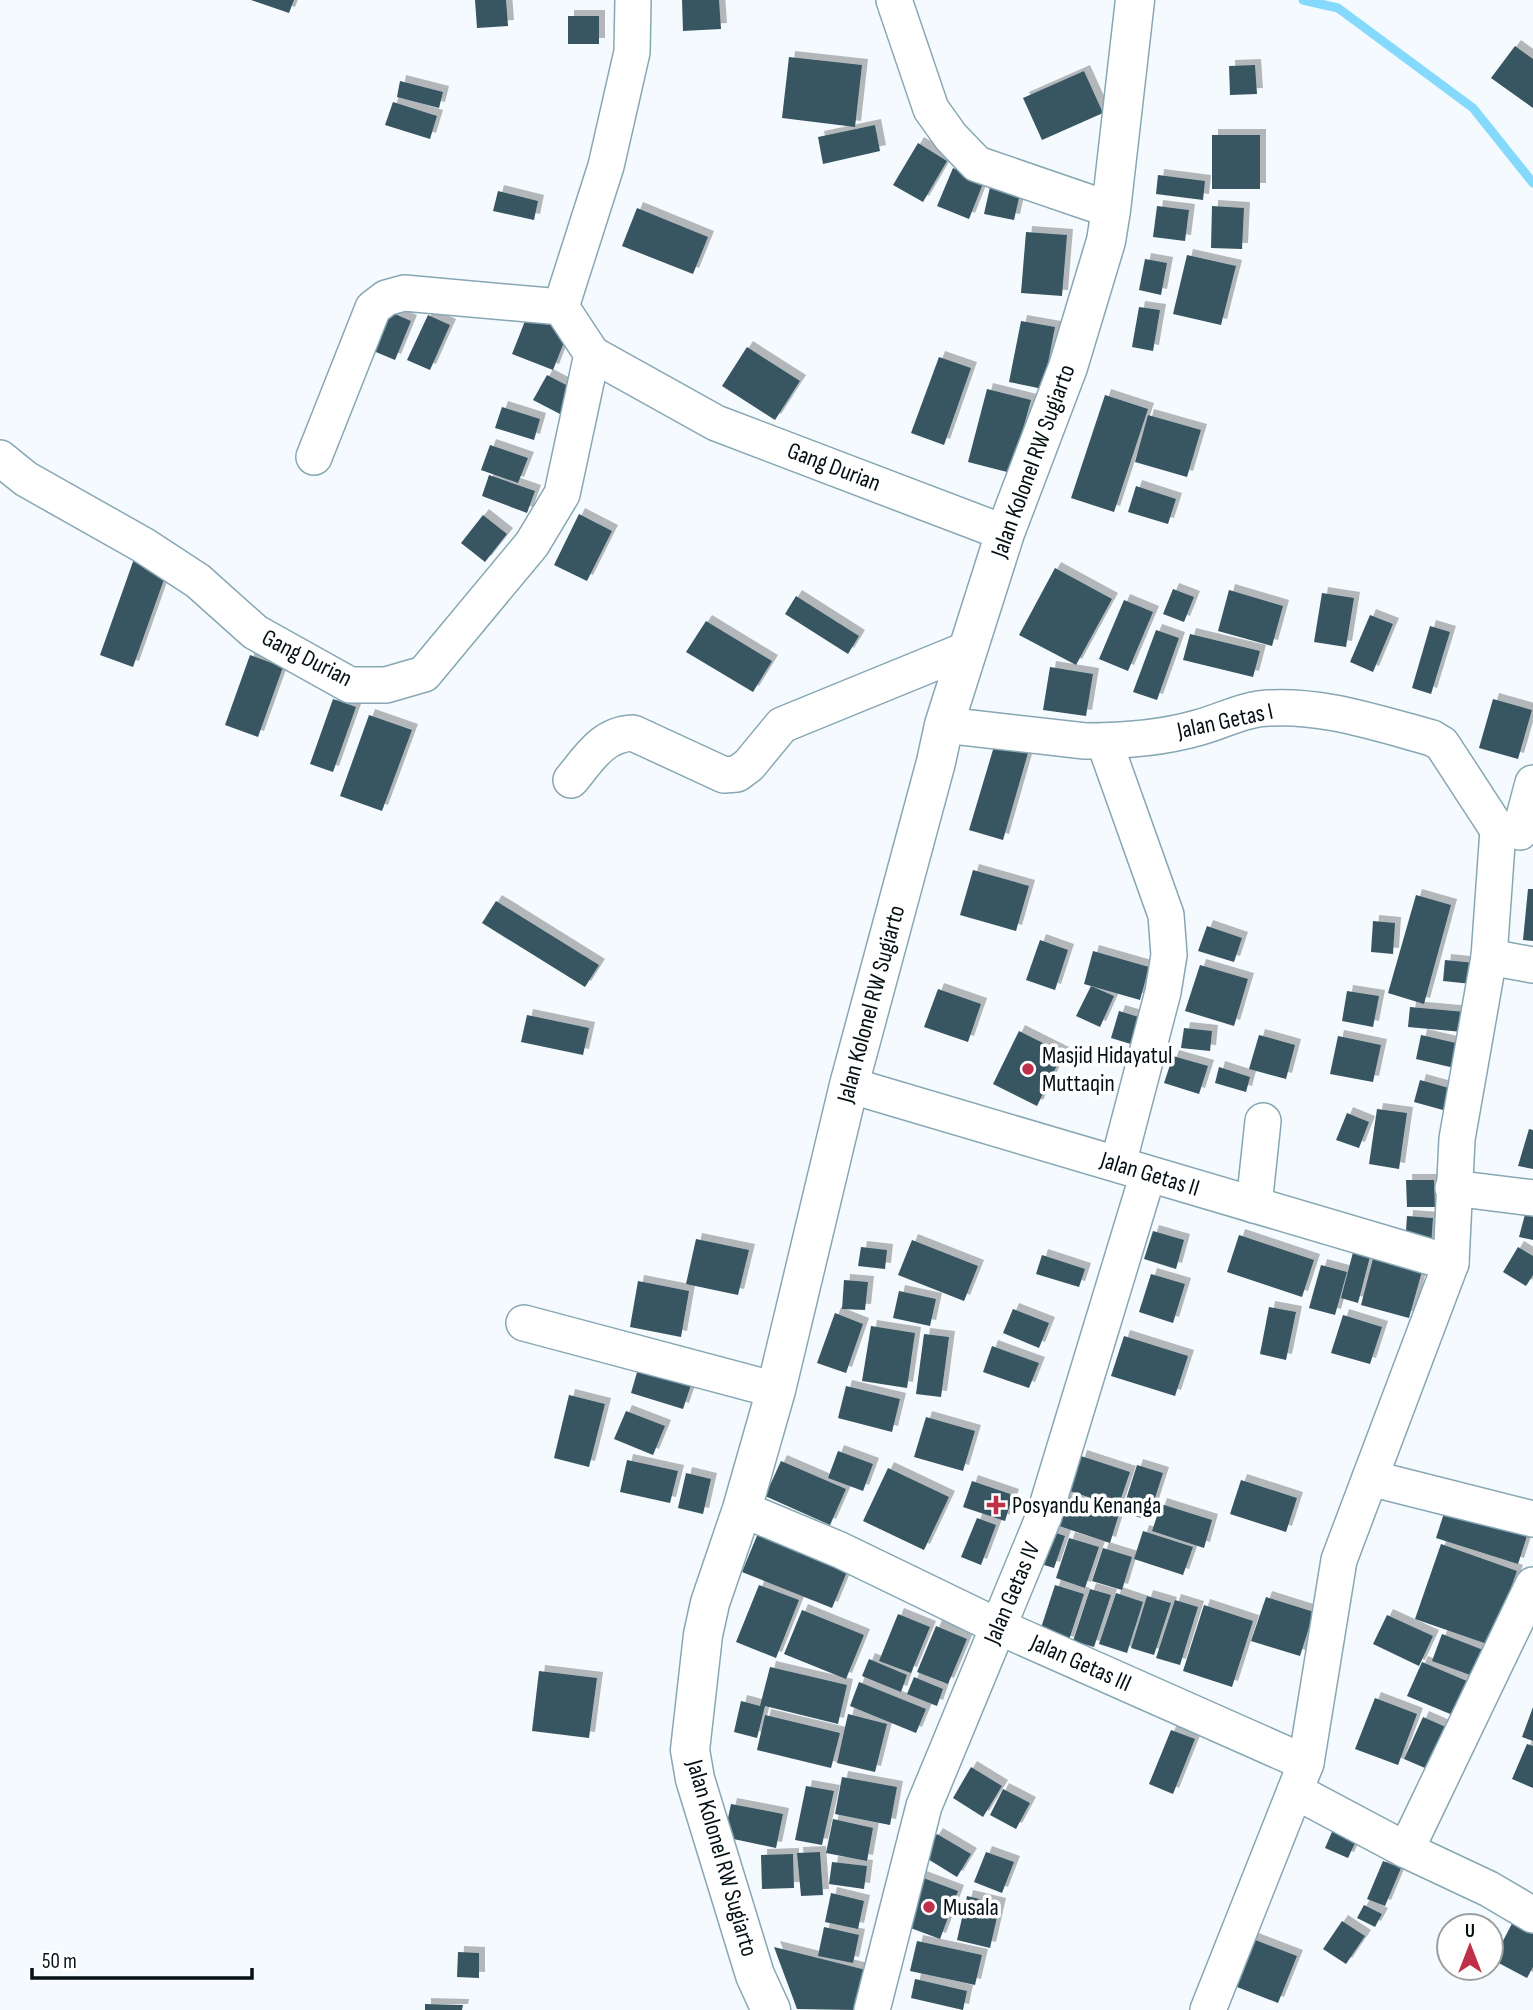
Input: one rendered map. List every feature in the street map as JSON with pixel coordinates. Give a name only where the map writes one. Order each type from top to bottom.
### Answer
[{"type":"main road","name":"Jalan Kolonel RW Sugiarto","points":[[771,2010],[755,1975],[695,1779],[690,1750],[702,1635],[776,1390],[849,1085],[933,776],[944,725],[1005,533],[1068,367],[1106,241],[1135,0]]},
{"type":"street","points":[[314,457],[373,308],[386,298],[404,293],[561,307],[606,166],[632,52],[633,0]]},
{"type":"street","points":[[894,0],[931,109],[951,137],[977,164],[1111,210]]},
{"type":"street","name":"Gang Durian","points":[[561,307],[592,354],[716,423],[1005,533]]},
{"type":"street","name":"Gang Durian","points":[[0,458],[26,479],[142,545],[198,581],[255,632],[350,685],[386,685],[424,674],[532,544],[562,494],[592,354]]},
{"type":"street","points":[[571,780],[600,745],[618,733],[633,733],[650,739],[724,775],[737,774],[749,765],[782,725],[968,649]]},
{"type":"street","name":"Jalan Getas I","points":[[944,725],[1104,741],[1196,729],[1255,710],[1318,710],[1432,738],[1442,744],[1517,832]]},
{"type":"street","name":"Jalan Getas IV","points":[[873,2010],[924,1806],[1044,1516],[1133,1169],[1169,955],[1166,915],[1104,741]]},
{"type":"street","points":[[1208,2010],[1301,1777],[1339,1560],[1451,1263],[1457,1139],[1489,957],[1517,832],[1533,783]]},
{"type":"street","points":[[1489,957],[1533,965]]},
{"type":"street","name":"Jalan Getas II","points":[[849,1085],[1451,1263]]},
{"type":"street","points":[[1254,1205],[1262,1121]]},
{"type":"street","points":[[1453,1188],[1533,1198]]},
{"type":"street","points":[[524,1323],[776,1390]]},
{"type":"street","points":[[1370,1478],[1533,1519]]},
{"type":"street","name":"Jalan Getas III","points":[[742,1509],[841,1550],[1301,1777],[1406,1850],[1489,1889],[1533,1916]]},
{"type":"street","points":[[1406,1850],[1533,1585]]},
{"type":"building","points":[[251,0],[294,0],[289,13]]},
{"type":"building","points":[[475,0],[506,0],[508,26],[477,28]]},
{"type":"building","points":[[682,0],[719,0],[721,29],[683,31]]},
{"type":"building","points":[[568,16],[599,16],[599,44],[568,44]]},
{"type":"building","points":[[1515,46],[1533,59],[1533,108],[1491,78]]},
{"type":"building","points":[[789,57],[862,65],[855,127],[782,118]]},
{"type":"building","points":[[1255,65],[1257,94],[1230,95],[1229,66]]},
{"type":"building","points":[[1084,71],[1103,113],[1042,140],[1023,98]]},
{"type":"building","points":[[400,81],[443,92],[439,108],[397,97]]},
{"type":"building","points":[[393,102],[437,116],[430,139],[385,125]]},
{"type":"building","points":[[875,125],[880,151],[823,164],[818,137]]},
{"type":"building","points":[[1212,135],[1260,135],[1260,189],[1212,189]]},
{"type":"building","points":[[918,143],[947,161],[923,202],[893,185]]},
{"type":"building","points":[[953,168],[984,181],[969,219],[937,206]]},
{"type":"building","points":[[1158,175],[1205,181],[1203,200],[1156,194]]},
{"type":"building","points":[[992,178],[1022,185],[1014,220],[984,214]]},
{"type":"building","points":[[498,191],[538,201],[534,220],[493,211]]},
{"type":"building","points":[[1157,206],[1189,210],[1185,241],[1153,237]]},
{"type":"building","points":[[1212,206],[1244,208],[1242,249],[1211,248]]},
{"type":"building","points":[[637,208],[708,237],[693,274],[622,246]]},
{"type":"building","points":[[1026,232],[1067,235],[1062,296],[1021,293]]},
{"type":"building","points":[[1187,255],[1236,266],[1221,325],[1173,314]]},
{"type":"building","points":[[1145,259],[1167,263],[1161,295],[1139,290]]},
{"type":"building","points":[[1139,307],[1160,310],[1153,351],[1132,347]]},
{"type":"building","points":[[381,308],[411,321],[395,360],[364,347]]},
{"type":"building","points":[[428,315],[450,325],[430,370],[407,360]]},
{"type":"building","points":[[527,316],[568,332],[553,370],[512,354]]},
{"type":"building","points":[[1021,321],[1055,327],[1043,389],[1009,382]]},
{"type":"building","points":[[747,347],[800,381],[775,420],[722,386]]},
{"type":"building","points":[[939,357],[971,368],[944,445],[911,433]]},
{"type":"building","points":[[547,375],[574,389],[560,414],[533,400]]},
{"type":"building","points":[[987,389],[1031,400],[1011,473],[968,462]]},
{"type":"building","points":[[1105,395],[1148,409],[1114,512],[1071,498]]},
{"type":"building","points":[[502,407],[540,419],[534,440],[495,428]]},
{"type":"building","points":[[1148,415],[1201,430],[1187,477],[1135,462]]},
{"type":"building","points":[[490,445],[528,458],[518,483],[481,470]]},
{"type":"building","points":[[489,475],[535,491],[527,513],[482,496]]},
{"type":"building","points":[[1136,486],[1176,499],[1168,524],[1128,512]]},
{"type":"building","points":[[579,514],[612,531],[587,581],[554,565]]},
{"type":"building","points":[[483,515],[507,534],[485,562],[461,543]]},
{"type":"building","points":[[135,556],[168,568],[133,667],[100,655]]},
{"type":"building","points":[[1055,568],[1112,599],[1076,665],[1019,635]]},
{"type":"building","points":[[1173,589],[1194,597],[1184,622],[1163,614]]},
{"type":"building","points":[[1229,590],[1283,606],[1272,646],[1218,631]]},
{"type":"building","points":[[1322,593],[1354,598],[1346,647],[1314,642]]},
{"type":"building","points":[[796,596],[859,636],[848,654],[785,614]]},
{"type":"building","points":[[1124,600],[1153,612],[1128,671],[1099,659]]},
{"type":"building","points":[[1370,615],[1393,624],[1373,672],[1350,662]]},
{"type":"building","points":[[706,621],[772,661],[753,692],[686,652]]},
{"type":"building","points":[[1430,626],[1450,632],[1431,694],[1412,688]]},
{"type":"building","points":[[1156,630],[1179,638],[1157,700],[1133,692]]},
{"type":"building","points":[[1190,634],[1260,651],[1253,677],[1183,660]]},
{"type":"building","points":[[250,655],[283,667],[258,737],[225,725]]},
{"type":"building","points":[[1050,667],[1093,674],[1086,716],[1043,710]]},
{"type":"building","points":[[333,699],[356,707],[333,772],[310,764]]},
{"type":"building","points":[[1493,699],[1532,710],[1518,759],[1479,748]]},
{"type":"building","points":[[369,715],[412,730],[382,811],[340,796]]},
{"type":"building","points":[[995,743],[1028,753],[1003,840],[969,830]]},
{"type":"building","points":[[973,870],[1029,886],[1016,931],[960,915]]},
{"type":"building","points":[[1528,889],[1533,889],[1533,941],[1523,940]]},
{"type":"building","points":[[1416,895],[1451,905],[1424,1004],[1388,993]]},
{"type":"building","points":[[496,901],[599,965],[585,987],[482,923]]},
{"type":"building","points":[[1373,921],[1395,923],[1393,954],[1371,952]]},
{"type":"building","points":[[1207,926],[1242,938],[1234,962],[1198,951]]},
{"type":"building","points":[[1040,940],[1068,950],[1055,990],[1026,980]]},
{"type":"building","points":[[1093,951],[1149,967],[1140,1000],[1084,984]]},
{"type":"building","points":[[1445,960],[1475,963],[1472,984],[1443,981]]},
{"type":"building","points":[[1200,965],[1248,979],[1234,1026],[1185,1011]]},
{"type":"building","points":[[1091,986],[1114,996],[1100,1027],[1076,1016]]},
{"type":"building","points":[[938,989],[981,1004],[968,1042],[924,1027]]},
{"type":"building","points":[[1347,991],[1379,996],[1373,1027],[1342,1021]]},
{"type":"building","points":[[1410,1007],[1476,1013],[1474,1033],[1408,1027]]},
{"type":"building","points":[[1119,1011],[1142,1018],[1134,1045],[1111,1038]]},
{"type":"building","points":[[527,1015],[589,1028],[583,1055],[521,1042]]},
{"type":"building","points":[[1184,1028],[1212,1031],[1210,1051],[1181,1048]]},
{"type":"building","name":"Masjid Hidayatul Muttaqin","points":[[1019,1031],[1063,1053],[1037,1106],[993,1084]]},
{"type":"building","points":[[1259,1035],[1295,1045],[1286,1079],[1249,1069]]},
{"type":"building","points":[[1421,1035],[1469,1046],[1463,1070],[1416,1059]]},
{"type":"building","points":[[1338,1036],[1381,1045],[1373,1082],[1330,1074]]},
{"type":"building","points":[[1173,1056],[1208,1066],[1199,1094],[1164,1083]]},
{"type":"building","points":[[1219,1067],[1250,1077],[1246,1092],[1215,1083]]},
{"type":"building","points":[[1420,1080],[1460,1091],[1454,1113],[1414,1102]]},
{"type":"building","points":[[1377,1109],[1407,1113],[1399,1169],[1369,1164]]},
{"type":"building","points":[[1347,1113],[1369,1122],[1359,1148],[1336,1140]]},
{"type":"building","points":[[1529,1129],[1533,1130],[1533,1169],[1518,1166]]},
{"type":"building","points":[[1406,1180],[1434,1180],[1435,1207],[1407,1207]]},
{"type":"building","points":[[1529,1199],[1533,1200],[1533,1240],[1519,1237]]},
{"type":"building","points":[[1407,1216],[1433,1218],[1431,1247],[1405,1245]]},
{"type":"building","points":[[1153,1231],[1184,1240],[1176,1269],[1144,1259]]},
{"type":"building","points":[[1239,1235],[1314,1260],[1302,1297],[1227,1272]]},
{"type":"building","points":[[696,1239],[749,1250],[738,1295],[686,1284]]},
{"type":"building","points":[[912,1240],[978,1266],[964,1301],[898,1275]]},
{"type":"building","points":[[1356,1241],[1373,1245],[1358,1303],[1341,1298]]},
{"type":"building","points":[[861,1247],[887,1250],[885,1269],[858,1266]]},
{"type":"building","points":[[1518,1247],[1533,1256],[1533,1275],[1526,1286],[1503,1272]]},
{"type":"building","points":[[1375,1251],[1424,1264],[1409,1318],[1361,1305]]},
{"type":"building","points":[[1042,1255],[1085,1269],[1079,1287],[1036,1274]]},
{"type":"building","points":[[1321,1265],[1347,1272],[1335,1315],[1309,1308]]},
{"type":"building","points":[[1151,1274],[1185,1284],[1173,1323],[1139,1312]]},
{"type":"building","points":[[844,1280],[868,1282],[865,1310],[842,1309]]},
{"type":"building","points":[[638,1281],[689,1291],[681,1337],[630,1327]]},
{"type":"building","points":[[899,1291],[936,1299],[930,1326],[893,1318]]},
{"type":"building","points":[[1269,1307],[1296,1312],[1286,1360],[1260,1354]]},
{"type":"building","points":[[1013,1309],[1049,1323],[1039,1348],[1003,1333]]},
{"type":"building","points":[[835,1313],[863,1324],[846,1373],[817,1363]]},
{"type":"building","points":[[1343,1315],[1382,1327],[1370,1364],[1331,1353]]},
{"type":"building","points":[[871,1326],[915,1333],[907,1388],[862,1381]]},
{"type":"building","points":[[924,1334],[949,1337],[941,1397],[916,1394]]},
{"type":"building","points":[[1124,1336],[1188,1356],[1175,1396],[1111,1376]]},
{"type":"building","points":[[992,1346],[1039,1363],[1029,1388],[983,1372]]},
{"type":"building","points":[[640,1362],[693,1379],[683,1409],[631,1393]]},
{"type":"building","points":[[846,1386],[900,1399],[892,1432],[838,1418]]},
{"type":"building","points":[[569,1395],[605,1404],[589,1467],[554,1458]]},
{"type":"building","points":[[626,1411],[665,1426],[653,1455],[614,1439]]},
{"type":"building","points":[[926,1417],[975,1431],[963,1471],[914,1457]]},
{"type":"building","points":[[838,1451],[873,1464],[863,1491],[828,1478]]},
{"type":"building","points":[[1081,1456],[1130,1472],[1118,1507],[1070,1491]]},
{"type":"building","points":[[627,1460],[678,1471],[670,1503],[620,1492]]},
{"type":"building","points":[[781,1461],[846,1489],[830,1525],[765,1496]]},
{"type":"building","points":[[1137,1465],[1163,1473],[1148,1520],[1122,1512]]},
{"type":"building","points":[[888,1468],[949,1497],[924,1550],[863,1521]]},
{"type":"building","points":[[686,1473],[711,1479],[703,1514],[678,1508]]},
{"type":"building","points":[[1241,1480],[1297,1498],[1286,1532],[1230,1514]]},
{"type":"building","points":[[972,1481],[1013,1495],[1005,1521],[963,1507]]},
{"type":"building","points":[[1065,1496],[1119,1514],[1110,1543],[1056,1525]]},
{"type":"building","points":[[1161,1504],[1212,1520],[1204,1548],[1152,1531]]},
{"type":"building","points":[[1446,1507],[1528,1533],[1518,1564],[1436,1538]]},
{"type":"building","points":[[977,1518],[996,1525],[981,1565],[961,1557]]},
{"type":"building","points":[[761,1526],[851,1562],[832,1608],[742,1572]]},
{"type":"building","points":[[1044,1529],[1065,1536],[1054,1568],[1034,1562]]},
{"type":"building","points":[[1143,1531],[1193,1547],[1183,1575],[1134,1559]]},
{"type":"building","points":[[1069,1538],[1099,1547],[1085,1588],[1056,1578]]},
{"type":"building","points":[[1441,1544],[1517,1571],[1490,1645],[1415,1619]]},
{"type":"building","points":[[1103,1548],[1132,1557],[1122,1590],[1092,1581]]},
{"type":"building","points":[[759,1585],[799,1600],[776,1658],[736,1642]]},
{"type":"building","points":[[1055,1585],[1084,1594],[1068,1643],[1039,1634]]},
{"type":"building","points":[[1090,1589],[1111,1595],[1094,1647],[1073,1641]]},
{"type":"building","points":[[1116,1593],[1143,1602],[1127,1653],[1099,1644]]},
{"type":"building","points":[[1147,1596],[1171,1603],[1154,1655],[1131,1648]]},
{"type":"building","points":[[1266,1597],[1314,1612],[1300,1656],[1251,1641]]},
{"type":"building","points":[[1175,1600],[1198,1607],[1180,1665],[1156,1658]]},
{"type":"building","points":[[1204,1605],[1253,1621],[1232,1687],[1183,1671]]},
{"type":"building","points":[[802,1610],[864,1635],[846,1679],[784,1654]]},
{"type":"building","points":[[898,1614],[930,1627],[911,1673],[879,1661]]},
{"type":"building","points":[[1387,1615],[1433,1636],[1419,1666],[1373,1644]]},
{"type":"building","points":[[936,1626],[967,1639],[948,1684],[917,1672]]},
{"type":"building","points":[[1442,1634],[1491,1653],[1481,1679],[1432,1661]]},
{"type":"building","points":[[869,1659],[907,1675],[901,1692],[862,1676]]},
{"type":"building","points":[[1422,1662],[1481,1687],[1467,1721],[1407,1696]]},
{"type":"building","points":[[770,1667],[847,1685],[838,1724],[765,1706],[757,1738],[734,1732],[741,1701],[760,1706]]},
{"type":"building","points":[[539,1671],[597,1678],[589,1738],[532,1731]]},
{"type":"building","points":[[914,1677],[943,1689],[937,1706],[907,1694]]},
{"type":"building","points":[[859,1682],[926,1709],[916,1733],[850,1706]]},
{"type":"building","points":[[1375,1698],[1417,1714],[1398,1765],[1355,1749]]},
{"type":"building","points":[[1533,1707],[1533,1741],[1522,1737]]},
{"type":"building","points":[[848,1714],[887,1724],[875,1772],[837,1763]]},
{"type":"building","points":[[765,1715],[840,1733],[831,1768],[757,1750]]},
{"type":"building","points":[[1423,1717],[1457,1732],[1439,1774],[1404,1759]]},
{"type":"building","points":[[1171,1730],[1195,1739],[1173,1794],[1149,1784]]},
{"type":"building","points":[[1527,1744],[1533,1746],[1533,1788],[1512,1779]]},
{"type":"building","points":[[971,1767],[1002,1786],[983,1817],[953,1798]]},
{"type":"building","points":[[842,1777],[897,1787],[890,1825],[835,1814]]},
{"type":"building","points":[[806,1786],[834,1791],[822,1845],[795,1840]]},
{"type":"building","points":[[1003,1789],[1030,1803],[1016,1829],[990,1815]]},
{"type":"building","points":[[731,1804],[783,1814],[776,1848],[724,1837]]},
{"type":"building","points":[[1338,1818],[1362,1828],[1348,1858],[1325,1848]]},
{"type":"building","points":[[833,1819],[873,1828],[867,1861],[826,1853]]},
{"type":"building","points":[[937,1834],[971,1854],[957,1877],[923,1856]]},
{"type":"building","points":[[820,1852],[823,1895],[801,1896],[797,1853]]},
{"type":"building","points":[[986,1852],[1014,1862],[1002,1893],[974,1882]]},
{"type":"building","points":[[793,1854],[794,1888],[762,1889],[761,1855]]},
{"type":"building","points":[[1383,1861],[1401,1868],[1385,1906],[1367,1899]]},
{"type":"building","points":[[832,1862],[867,1866],[864,1889],[829,1884]]},
{"type":"building","name":"Musala","points":[[918,1876],[958,1891],[940,1939],[900,1924]]},
{"type":"building","points":[[831,1893],[864,1901],[858,1929],[825,1922]]},
{"type":"building","points":[[967,1896],[1000,1904],[990,1948],[957,1940]]},
{"type":"building","points":[[1364,1905],[1382,1914],[1375,1927],[1357,1918]]},
{"type":"building","points":[[1517,1914],[1533,1923],[1533,1967],[1527,1978],[1505,1966],[1505,1937]]},
{"type":"building","points":[[1342,1921],[1365,1936],[1346,1964],[1323,1949]]},
{"type":"building","points":[[824,1927],[859,1935],[853,1963],[818,1956]]},
{"type":"building","points":[[1245,1936],[1297,1956],[1278,2003],[1227,1983]]},
{"type":"building","points":[[917,1941],[982,1955],[975,1985],[910,1971]]},
{"type":"building","points":[[774,1947],[866,1970],[856,2010],[797,2009]]},
{"type":"building","points":[[458,1952],[479,1953],[479,1978],[457,1977]]},
{"type":"building","points":[[915,1979],[967,1991],[963,2010],[911,1998]]},
{"type":"building","points":[[425,2004],[463,2005],[462,2010],[425,2010]]},
{"type":"waterway","points":[[1303,0],[1338,8],[1473,108],[1533,183]]},
{"type":"place","name":"Masjid Hidayatul Muttaqin","points":[[1028,1069]]},
{"type":"place","name":"Posyandu Kenanga","points":[[996,1505]]},
{"type":"place","name":"Musala","points":[[929,1907]]}]
